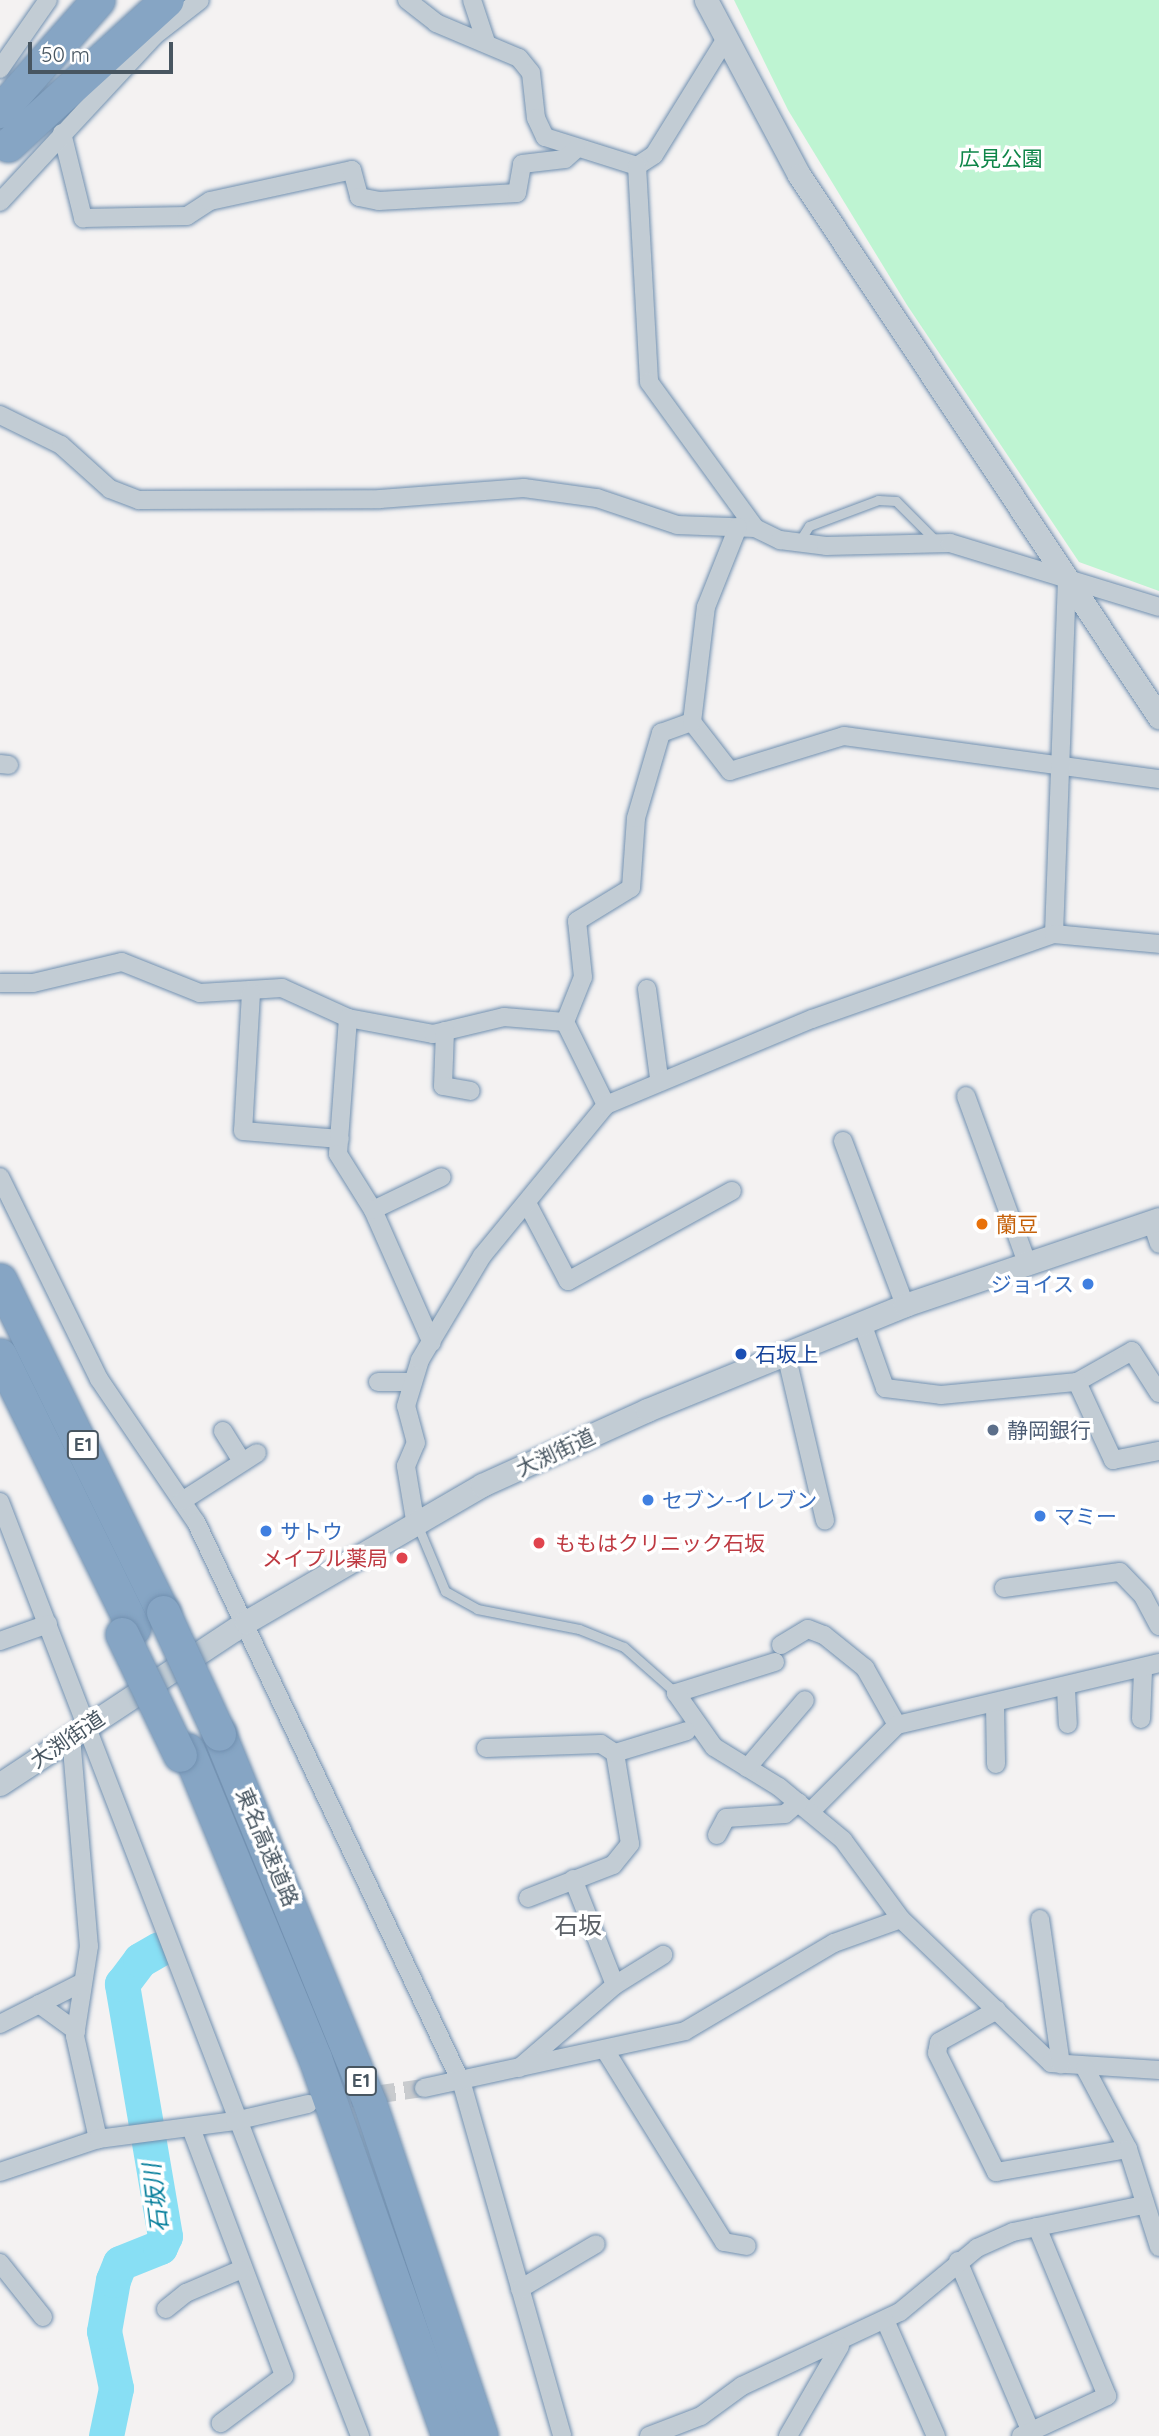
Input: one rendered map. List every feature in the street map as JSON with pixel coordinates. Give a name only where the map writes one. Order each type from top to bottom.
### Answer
[{"type":"highway","points":[[0,111],[98,0]]},
{"type":"highway","points":[[4,151],[137,0]]},
{"type":"highway","points":[[4,151],[167,0]]},
{"type":"highway","name":"東名高速道路","points":[[0,1280],[163,1612],[219,1734],[370,2104],[481,2436]]},
{"type":"highway","name":"E1","points":[[0,1355],[128,1631]]},
{"type":"highway","points":[[0,1394],[128,1631]]},
{"type":"highway","name":"東名高速道路","points":[[128,1631],[232,1849],[382,2236],[448,2436]]},
{"type":"street","points":[[0,69],[48,0]]},
{"type":"street","points":[[0,202],[154,36],[200,0]]},
{"type":"street","points":[[407,0],[436,23],[519,58],[531,73],[536,118],[545,137],[576,149],[637,166],[654,155],[725,40]]},
{"type":"street","points":[[472,0],[486,42]]},
{"type":"street","points":[[706,0],[799,176],[1159,717]]},
{"type":"street","points":[[62,133],[83,218],[187,216],[211,201],[352,170],[359,197],[379,201],[517,193],[522,164],[565,159],[576,149]]},
{"type":"street","points":[[637,166],[649,383],[747,527]]},
{"type":"street","points":[[0,415],[61,445],[110,488],[139,500],[380,499],[524,488],[597,498],[677,525],[747,527],[799,542],[935,540],[1067,575],[1159,607]]},
{"type":"street","points":[[747,527],[706,607],[692,722],[730,771],[844,736],[1159,779]]},
{"type":"street","points":[[1054,934],[1067,575]]},
{"type":"street","points":[[606,1105],[565,1022],[583,977],[578,921],[631,888],[636,818],[661,733],[692,722]]},
{"type":"street","points":[[415,1520],[406,1466],[416,1443],[406,1406],[413,1382],[482,1256],[606,1105],[659,1079],[1054,934],[1159,944]]},
{"type":"street","points":[[0,983],[33,983],[122,962],[200,993],[251,993],[282,988],[348,1018],[445,1031],[504,1017],[565,1022]]},
{"type":"street","points":[[647,989],[659,1079]]},
{"type":"street","points":[[251,993],[243,1131],[340,1139]]},
{"type":"street","points":[[348,1018],[338,1154],[373,1210],[432,1343]]},
{"type":"street","points":[[445,1031],[443,1086],[471,1091]]},
{"type":"street","points":[[966,1096],[1027,1263]]},
{"type":"street","points":[[843,1141],[905,1305]]},
{"type":"street","points":[[0,1177],[99,1379],[182,1501],[246,1622],[462,2084],[562,2436]]},
{"type":"street","points":[[373,1210],[442,1177]]},
{"type":"street","points":[[527,1203],[568,1281],[732,1191]]},
{"type":"street","points":[[1156,1220],[1159,1244]]},
{"type":"street","name":"大渕街道","points":[[0,1784],[246,1622],[415,1520],[647,1410],[905,1305],[1156,1220]]},
{"type":"street","points":[[862,1323],[886,1388],[940,1395],[1077,1382],[1132,1351],[1159,1393]]},
{"type":"street","points":[[786,1354],[825,1520]]},
{"type":"street","points":[[378,1382],[413,1382]]},
{"type":"street","points":[[1077,1382],[1113,1460],[1159,1451]]},
{"type":"street","points":[[182,1501],[250,1457],[223,1432]]},
{"type":"street","points":[[0,1503],[7,1537],[48,1624],[80,1731],[360,2436]]},
{"type":"street","points":[[1003,1588],[1120,1572],[1159,1626]]},
{"type":"street","points":[[0,1641],[48,1624]]},
{"type":"street","points":[[781,1645],[808,1629],[824,1635],[865,1668],[897,1725]]},
{"type":"street","points":[[775,1662],[676,1693],[714,1747],[805,1806],[843,1840],[901,1919],[1051,2063],[1159,2070]]},
{"type":"street","points":[[717,1835],[726,1818],[785,1814],[805,1806],[897,1725],[1066,1689],[1151,1667],[1141,1719]]},
{"type":"street","points":[[1066,1689],[1069,1724]]},
{"type":"street","points":[[747,1768],[805,1700]]},
{"type":"street","points":[[995,1705],[996,1764]]},
{"type":"street","points":[[80,1731],[89,1946],[76,2031],[79,2075],[98,2139]]},
{"type":"street","points":[[615,1754],[687,1731]]},
{"type":"street","points":[[486,1748],[601,1744],[615,1754],[631,1844],[613,1865],[528,1898]]},
{"type":"street","points":[[573,1879],[615,1985]]},
{"type":"street","points":[[424,2088],[462,2084],[685,2031],[834,1943],[901,1919]]},
{"type":"street","points":[[1040,1919],[1060,2064]]},
{"type":"street","points":[[516,2070],[615,1985],[663,1955]]},
{"type":"street","points":[[0,2024],[83,1982]]},
{"type":"street","points":[[39,2004],[76,2031]]},
{"type":"street","points":[[997,2010],[939,2042],[937,2053],[996,2172],[1128,2149]]},
{"type":"street","points":[[605,2050],[724,2242],[747,2246]]},
{"type":"street","points":[[1085,2067],[1128,2149],[1143,2206],[1159,2248]]},
{"type":"street","points":[[0,2172],[98,2139],[235,2121],[308,2104]]},
{"type":"street","points":[[191,2128],[240,2270],[284,2376],[221,2423]]},
{"type":"street","points":[[649,2436],[701,2416],[742,2386],[840,2346],[885,2320],[958,2261],[1013,2232],[1143,2206]]},
{"type":"street","points":[[958,2261],[1026,2434],[1107,2396],[1037,2227]]},
{"type":"street","points":[[520,2289],[596,2244]]},
{"type":"street","points":[[0,2263],[43,2317]]},
{"type":"street","points":[[166,2309],[186,2293],[240,2270]]},
{"type":"street","points":[[885,2320],[936,2436]]},
{"type":"street","points":[[788,2436],[840,2346]]},
{"type":"lane","points":[[799,542],[809,526],[878,500],[895,501],[935,540]]},
{"type":"lane","points":[[415,1520],[445,1591],[477,1609],[579,1629],[624,1647],[676,1693]]},
{"type":"green space","name":"広見公園","points":[[734,0],[1159,0],[1159,591],[1079,562],[907,305],[788,110]]},
{"type":"waterway","name":"石坂川","points":[[106,2436],[116,2388],[104,2331],[113,2280],[120,2263],[160,2247],[165,2236],[122,1984],[140,1960],[159,1949]]},
{"type":"tunnel","points":[[324,2102],[424,2088]]},
{"type":"place","name":"蘭豆","points":[[982,1224]]},
{"type":"place","name":"ジョイス","points":[[1088,1284]]},
{"type":"place","name":"石坂上","points":[[741,1354]]},
{"type":"place","name":"静岡銀行","points":[[993,1430]]},
{"type":"place","name":"セブン-イレブン","points":[[648,1500]]},
{"type":"place","name":"マミー","points":[[1040,1516]]},
{"type":"place","name":"サトウ","points":[[266,1531]]},
{"type":"place","name":"ももはクリニック石坂","points":[[539,1543]]},
{"type":"place","name":"メイプル薬局","points":[[402,1558]]},
{"type":"district","name":"石坂","points":[[578,1926]]}]
